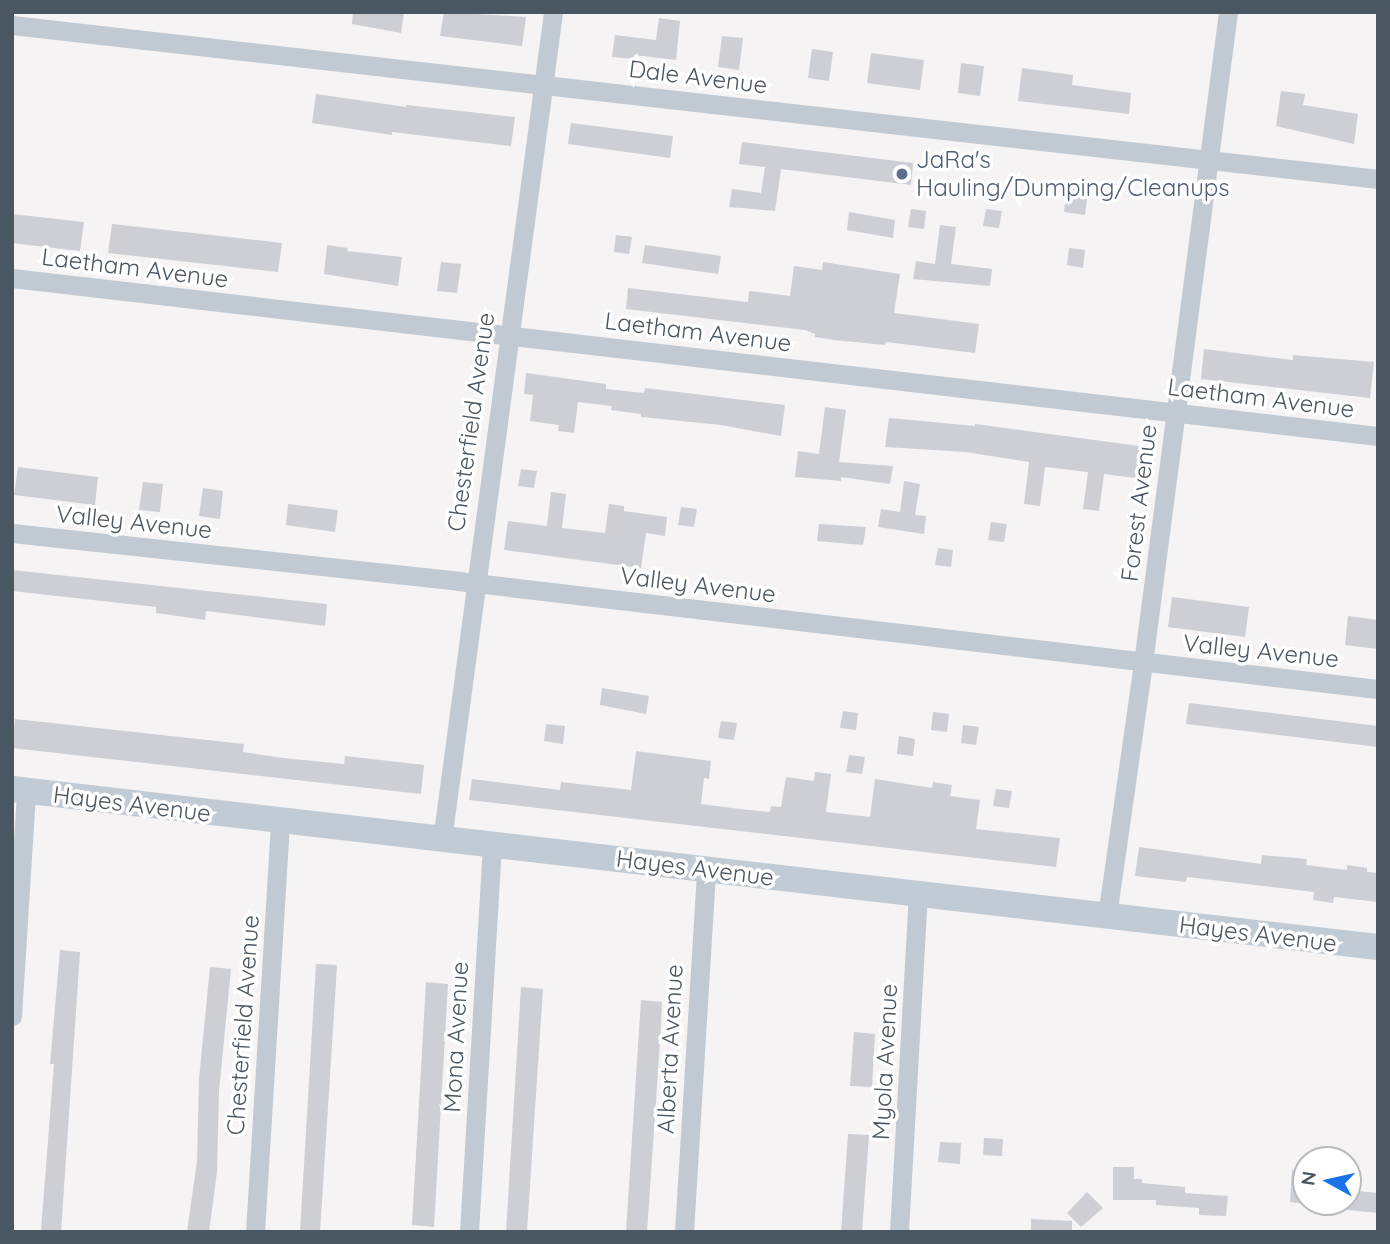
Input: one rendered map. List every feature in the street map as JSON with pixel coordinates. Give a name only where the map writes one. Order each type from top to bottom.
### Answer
[{"type":"street","name":"Chesterfield Avenue","points":[[442,840],[474,583],[553,12]]},
{"type":"street","name":"Forest Avenue","points":[[1107,916],[1143,663],[1228,12]]},
{"type":"street","name":"Dale Avenue","points":[[12,24],[1378,179]]},
{"type":"street","name":"Laetham Avenue","points":[[12,278],[1378,436]]},
{"type":"street","name":"Valley Avenue","points":[[12,533],[474,583],[1143,663],[1378,688]]},
{"type":"street","name":"Hayes Avenue","points":[[19,790],[1378,947]]},
{"type":"street","points":[[12,1016],[19,790]]},
{"type":"street","name":"Chesterfield Avenue","points":[[255,1232],[281,821]]},
{"type":"street","name":"Mona Avenue","points":[[469,1232],[492,845]]},
{"type":"street","name":"Alberta Avenue","points":[[684,1232],[706,870]]},
{"type":"street","name":"Myola Avenue","points":[[899,1232],[918,895]]},
{"type":"building","points":[[353,12],[404,12],[401,33],[352,24]]},
{"type":"building","points":[[444,12],[526,17],[522,46],[440,36]]},
{"type":"building","points":[[659,18],[680,21],[676,60],[634,55],[634,59],[612,57],[615,35],[656,40]]},
{"type":"building","points":[[722,36],[743,38],[739,70],[718,67]]},
{"type":"building","points":[[812,49],[833,52],[829,81],[808,78]]},
{"type":"building","points":[[871,53],[924,60],[920,90],[867,83]]},
{"type":"building","points":[[961,63],[984,66],[980,96],[958,93]]},
{"type":"building","points":[[1022,68],[1073,75],[1072,85],[1131,93],[1129,114],[1018,101]]},
{"type":"building","points":[[1281,91],[1305,94],[1303,105],[1358,114],[1354,144],[1276,126]]},
{"type":"building","points":[[316,94],[406,107],[515,117],[511,146],[392,132],[392,135],[312,123]]},
{"type":"building","points":[[571,123],[673,136],[670,158],[568,144]]},
{"type":"building","points":[[742,142],[913,163],[911,185],[781,169],[775,211],[729,207],[732,189],[761,193],[765,167],[739,164]]},
{"type":"building","points":[[1068,180],[1089,183],[1085,215],[1064,212]]},
{"type":"building","points":[[911,209],[926,211],[924,229],[908,227]]},
{"type":"building","points":[[986,209],[1002,211],[999,228],[983,226]]},
{"type":"building","points":[[849,212],[895,220],[893,238],[847,230]]},
{"type":"building","points":[[12,214],[84,222],[80,251],[12,243]]},
{"type":"building","points":[[112,224],[282,243],[278,272],[108,253]]},
{"type":"building","points":[[940,225],[956,227],[951,264],[992,269],[990,286],[913,279],[916,261],[935,264]]},
{"type":"building","points":[[616,235],[632,237],[629,254],[614,252]]},
{"type":"building","points":[[327,245],[348,248],[347,251],[402,257],[398,286],[324,274]]},
{"type":"building","points":[[645,245],[721,256],[718,274],[642,263]]},
{"type":"building","points":[[1069,248],[1085,250],[1083,268],[1067,265]]},
{"type":"building","points":[[441,262],[461,264],[457,293],[437,291]]},
{"type":"building","points":[[823,262],[900,274],[894,313],[979,324],[975,353],[886,342],[885,345],[834,340],[815,337],[815,334],[805,330],[626,309],[628,288],[748,302],[749,291],[790,296],[794,266],[822,270]]},
{"type":"building","points":[[1204,349],[1293,360],[1293,355],[1374,362],[1370,398],[1201,379]]},
{"type":"building","points":[[526,373],[606,384],[606,389],[644,393],[645,388],[785,405],[781,436],[721,425],[641,417],[641,414],[611,410],[612,406],[578,402],[574,433],[558,431],[559,425],[530,421],[533,395],[524,394]]},
{"type":"building","points":[[825,407],[846,410],[839,462],[893,466],[890,484],[841,477],[841,481],[795,477],[798,451],[819,454]]},
{"type":"building","points":[[889,418],[975,424],[1147,447],[1143,479],[1104,474],[1099,511],[1083,509],[1088,472],[1045,467],[1040,506],[1024,504],[1029,462],[966,452],[885,447]]},
{"type":"building","points":[[18,467],[98,477],[95,505],[14,495]]},
{"type":"building","points":[[521,469],[537,471],[534,488],[518,486]]},
{"type":"building","points":[[904,481],[920,484],[915,515],[926,516],[924,534],[878,527],[881,509],[900,512]]},
{"type":"building","points":[[143,482],[163,484],[160,512],[139,510]]},
{"type":"building","points":[[203,488],[223,491],[220,519],[199,516]]},
{"type":"building","points":[[551,492],[566,494],[562,528],[605,533],[609,504],[624,506],[624,511],[667,517],[665,536],[646,533],[641,568],[504,550],[508,521],[547,526]]},
{"type":"building","points":[[288,504],[338,510],[335,532],[286,525]]},
{"type":"building","points":[[681,507],[697,509],[694,527],[678,525]]},
{"type":"building","points":[[991,522],[1007,524],[1004,542],[988,540]]},
{"type":"building","points":[[819,524],[866,527],[863,545],[817,541]]},
{"type":"building","points":[[938,548],[953,550],[951,567],[935,565]]},
{"type":"building","points":[[12,570],[327,604],[325,626],[206,611],[205,620],[156,613],[156,607],[12,591]]},
{"type":"building","points":[[1172,597],[1249,607],[1245,637],[1168,627]]},
{"type":"building","points":[[1348,616],[1378,620],[1378,649],[1345,645]]},
{"type":"building","points":[[602,688],[649,696],[646,714],[600,705]]},
{"type":"building","points":[[1189,703],[1378,726],[1378,747],[1186,724]]},
{"type":"building","points":[[843,711],[858,713],[856,730],[840,728]]},
{"type":"building","points":[[933,712],[949,714],[947,732],[931,730]]},
{"type":"building","points":[[15,719],[244,744],[243,752],[283,758],[344,764],[345,756],[424,765],[421,794],[12,748]]},
{"type":"building","points":[[721,721],[737,723],[734,740],[718,738]]},
{"type":"building","points":[[546,724],[565,726],[563,744],[544,741]]},
{"type":"building","points":[[963,725],[979,727],[976,745],[961,743]]},
{"type":"building","points":[[899,736],[915,739],[913,756],[897,754]]},
{"type":"building","points":[[636,751],[711,761],[709,779],[704,778],[701,804],[740,809],[770,812],[771,806],[781,807],[786,777],[814,781],[815,772],[831,774],[826,812],[870,817],[875,779],[932,788],[933,782],[952,785],[950,796],[980,800],[976,829],[1060,838],[1056,867],[469,800],[472,779],[560,790],[561,782],[631,790]]},
{"type":"building","points":[[849,755],[865,757],[862,774],[846,772]]},
{"type":"building","points":[[996,789],[1012,791],[1009,808],[993,806]]},
{"type":"building","points":[[1139,847],[1261,864],[1262,855],[1307,859],[1306,865],[1347,870],[1347,865],[1367,868],[1367,872],[1378,873],[1378,902],[1334,897],[1333,903],[1313,900],[1314,892],[1187,877],[1186,882],[1135,876]]},
{"type":"building","points":[[60,950],[80,952],[61,1232],[41,1230],[54,1064],[50,1064]]},
{"type":"building","points":[[316,964],[337,965],[320,1232],[300,1232]]},
{"type":"building","points":[[210,967],[231,969],[219,1091],[217,1172],[209,1232],[187,1232],[197,1161],[199,1079]]},
{"type":"building","points":[[426,982],[448,984],[434,1227],[412,1225]]},
{"type":"building","points":[[521,987],[543,989],[527,1232],[506,1232]]},
{"type":"building","points":[[641,1000],[662,1002],[660,1042],[647,1232],[626,1232]]},
{"type":"building","points":[[854,1032],[875,1034],[872,1087],[850,1086]]},
{"type":"building","points":[[848,1134],[869,1135],[862,1232],[841,1232]]},
{"type":"building","points":[[984,1138],[1003,1139],[1002,1156],[983,1155]]},
{"type":"building","points":[[940,1142],[961,1143],[960,1164],[938,1162]]},
{"type":"building","points":[[1113,1167],[1134,1167],[1134,1179],[1142,1179],[1142,1183],[1185,1187],[1185,1193],[1228,1196],[1226,1216],[1199,1215],[1199,1208],[1156,1205],[1156,1200],[1113,1200]]},
{"type":"building","points":[[1292,1170],[1292,1202],[1290,1202]]},
{"type":"building","points":[[1362,1191],[1378,1193],[1378,1213],[1362,1211]]},
{"type":"building","points":[[1087,1192],[1103,1208],[1081,1227],[1067,1213]]},
{"type":"building","points":[[1031,1219],[1072,1221],[1072,1232],[1031,1232]]},
{"type":"place","name":"JaRa's Hauling/Dumping/Cleanups","points":[[902,174]]}]
